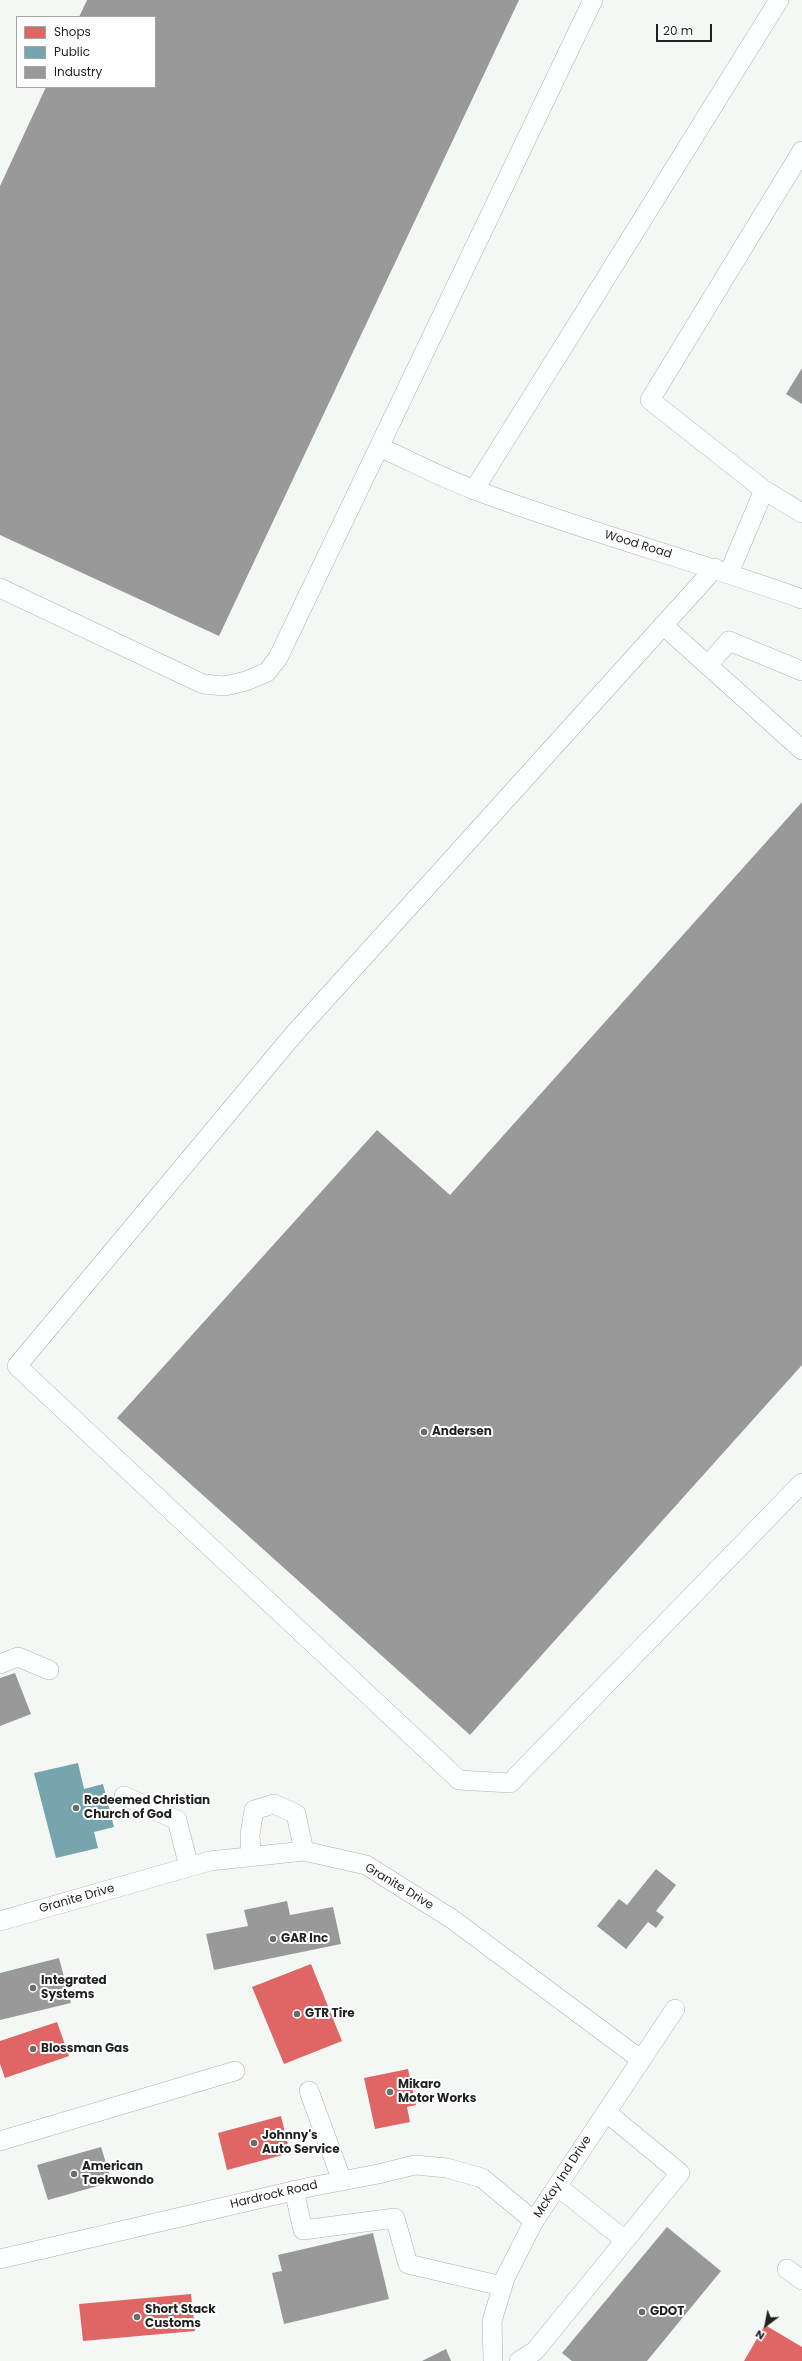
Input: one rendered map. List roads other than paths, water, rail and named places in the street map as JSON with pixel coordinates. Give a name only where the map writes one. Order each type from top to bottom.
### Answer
[{"type":"street","points":[[0,588],[203,684],[225,686],[267,672],[278,658],[593,0]]},
{"type":"street","points":[[474,490],[778,0]]},
{"type":"street","points":[[802,150],[650,400],[764,490],[802,513]]},
{"type":"street","name":"Wood Road","points":[[379,447],[474,490],[621,541],[722,570],[802,599]]},
{"type":"street","points":[[764,490],[722,570],[663,625],[294,1034],[17,1366],[459,1780],[510,1783],[802,1483]]},
{"type":"street","points":[[663,625],[802,750]]},
{"type":"street","points":[[708,665],[729,641],[802,671]]},
{"type":"street","points":[[0,1664],[18,1657],[49,1670]]},
{"type":"street","points":[[124,1796],[177,1820],[189,1867]]},
{"type":"street","points":[[250,1857],[250,1836],[254,1810],[274,1804],[296,1814],[304,1851]]},
{"type":"street","name":"Granite Drive","points":[[0,1921],[210,1861],[304,1851],[366,1865],[452,1919],[640,2059]]},
{"type":"street","name":"McKay Ind Drive","points":[[493,2361],[492,2321],[502,2286],[534,2221],[640,2059],[675,2009]]},
{"type":"street","points":[[0,2141],[235,2071]]},
{"type":"street","points":[[309,2090],[342,2181]]},
{"type":"street","points":[[519,2361],[535,2351],[680,2173],[606,2112]]},
{"type":"street","name":"Hardrock Road","points":[[0,2258],[294,2190],[415,2165],[447,2168],[482,2178],[534,2221]]},
{"type":"street","points":[[557,2186],[625,2240]]},
{"type":"street","points":[[294,2190],[303,2230],[395,2218],[408,2264],[502,2286]]},
{"type":"street","points":[[787,2269],[802,2280]]},
{"type":"place","name":"Andersen","points":[[424,1432]]},
{"type":"place","name":"Redeemed Christian Church of God","points":[[76,1808]]},
{"type":"place","name":"GAR Inc","points":[[273,1939]]},
{"type":"place","name":"Integrated Systems","points":[[33,1988]]},
{"type":"place","name":"GTR Tire","points":[[297,2014]]},
{"type":"place","name":"Blossman Gas","points":[[33,2049]]},
{"type":"place","name":"Mikaro Motor Works","points":[[390,2092]]},
{"type":"place","name":"Johnny's Auto Service","points":[[254,2143]]},
{"type":"place","name":"American Taekwondo","points":[[74,2174]]},
{"type":"place","name":"GDOT","points":[[642,2312]]},
{"type":"place","name":"Short Stack Customs","points":[[137,2317]]}]
